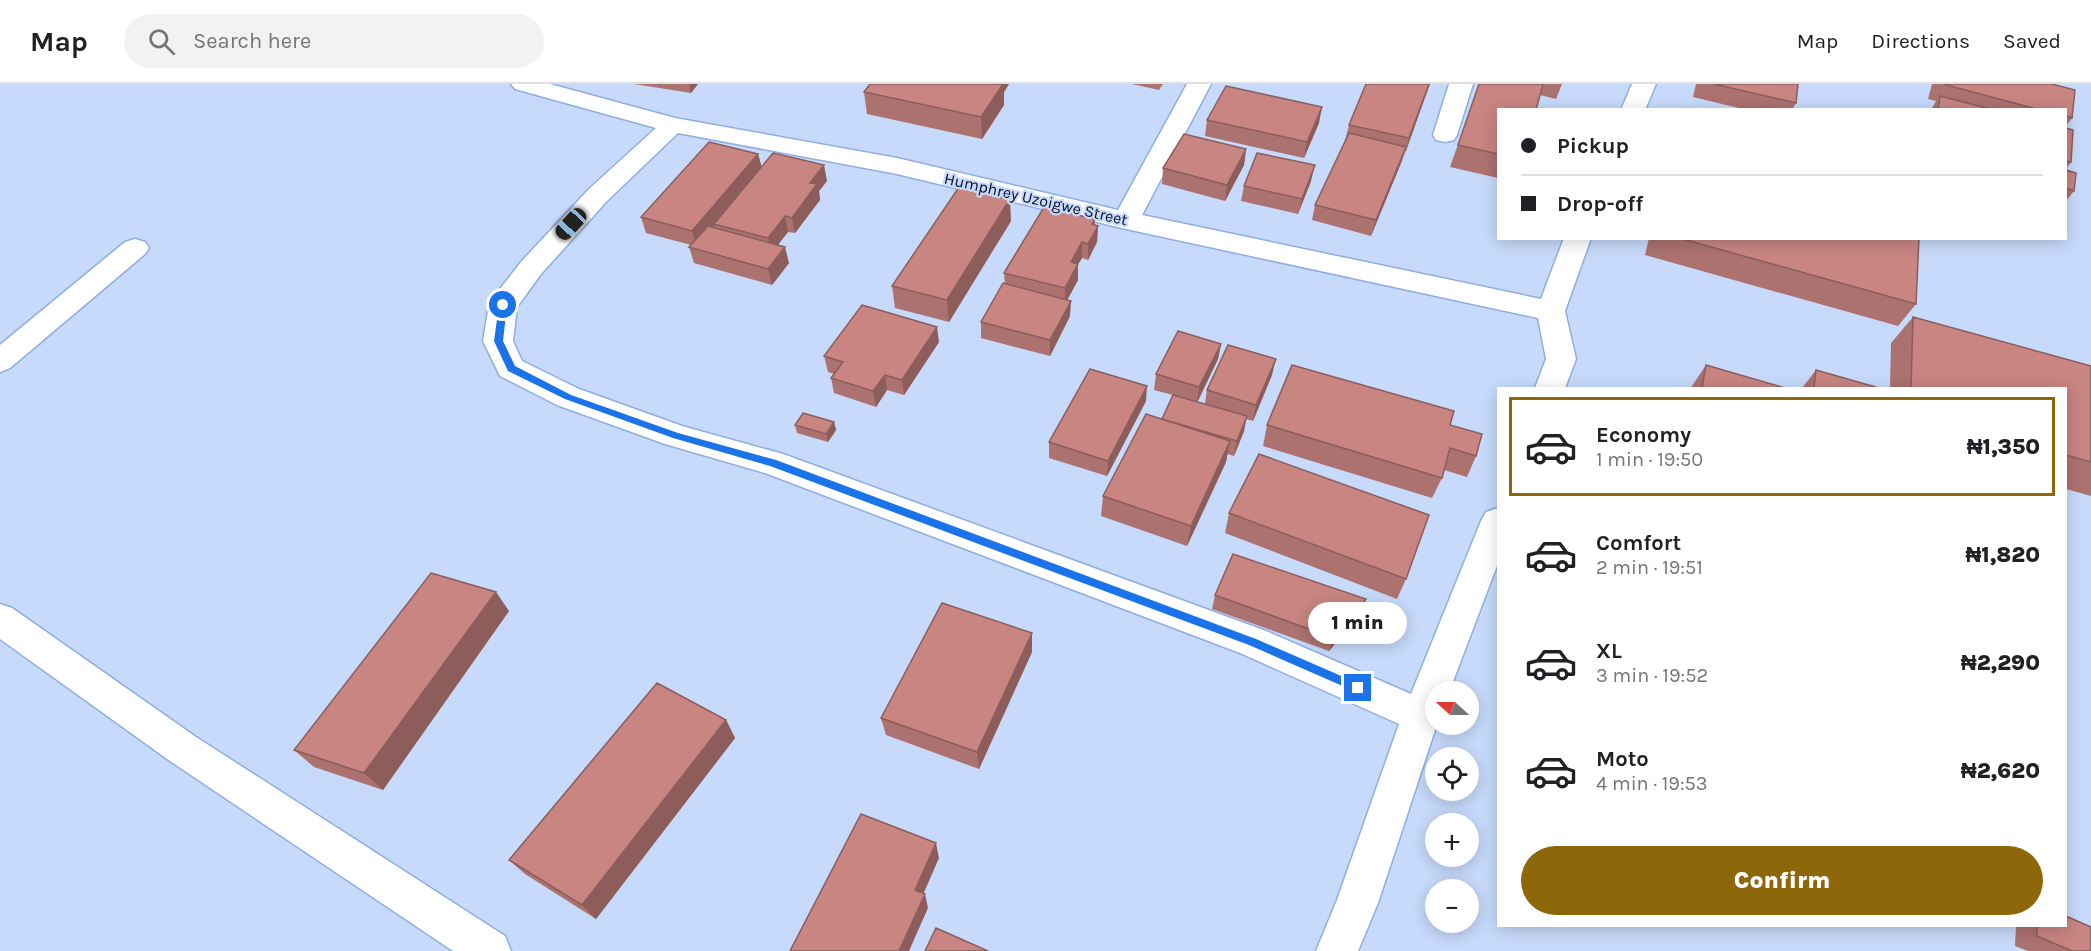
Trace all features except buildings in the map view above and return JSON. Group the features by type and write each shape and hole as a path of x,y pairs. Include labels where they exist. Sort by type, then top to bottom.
{"street":[{"path":"1126,220 1198,84"},
{"path":"1445,135 1461,84"},
{"path":"1634,108 1644,84"},
{"name":"Humphrey Uzoigwe Street","path":"540,86 673,125 897,166 1126,220 1551,311"},
{"path":"673,125 598,195 531,268 503,305 498,341 511,368 568,397 676,436 772,463 1253,642 1421,716"},
{"path":"1550,387 1561,359 1551,311 1577,240"},
{"path":"0,362 135,248"},
{"path":"1337,951 1357,903 1421,716 1497,524"},
{"path":"0,619 183,749 490,951"}],"route":[{"path":"503,305 498,341 511,368 568,397 676,436 772,463 1253,642 1358,688"}]}
